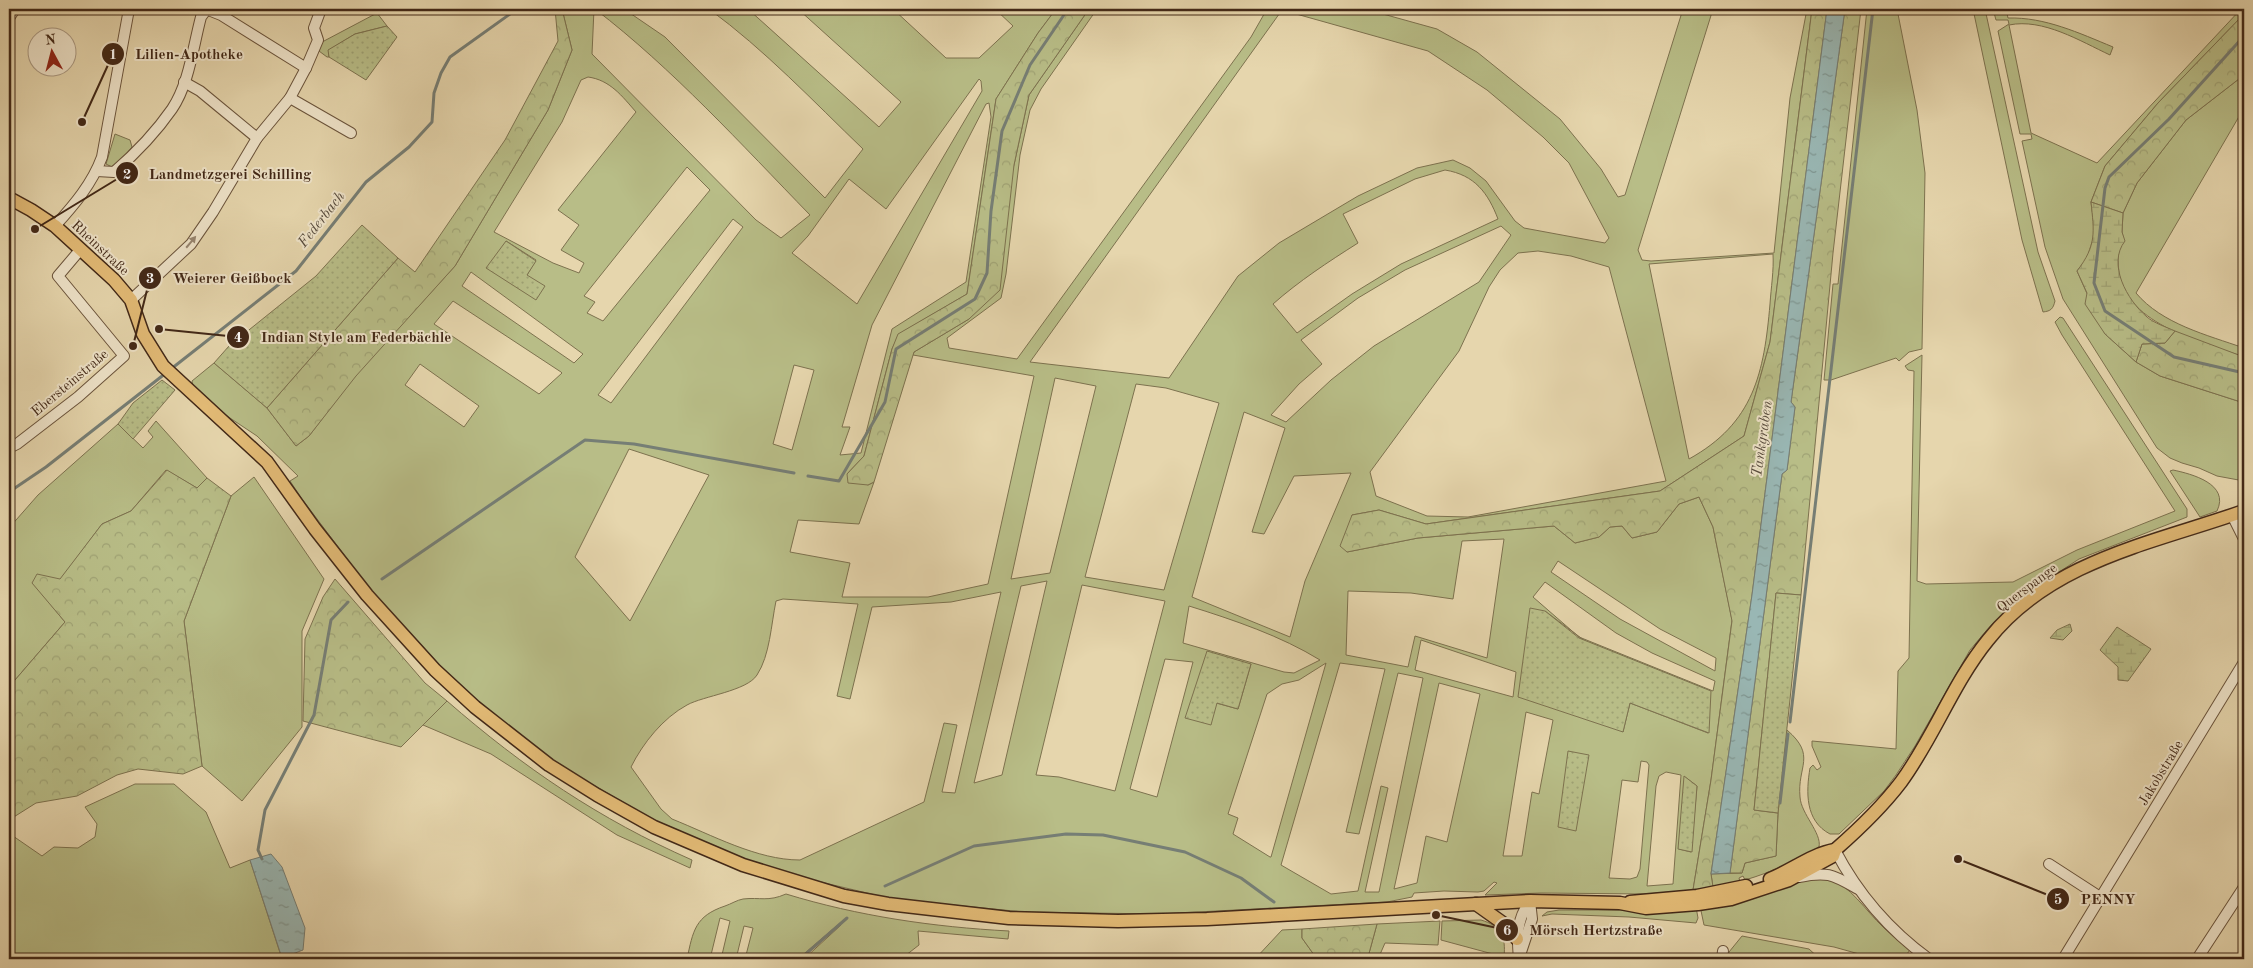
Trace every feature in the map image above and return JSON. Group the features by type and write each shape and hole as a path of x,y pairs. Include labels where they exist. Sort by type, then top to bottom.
{"main road":[{"name":"Rheinstraße","path":"9,198 55,226 114,280 130,300 150,347 167,370 267,462 315,529 367,595 423,658 475,707 542,760 597,795 654,827 743,865 844,896 880,903 1009,918 1118,921 1207,919 1530,901 1620,903"},
{"name":"Querspange","path":"1620,903 1646,908 1731,899 1791,879 1833,856 1835,850 1868,820 1901,781 1967,668 1989,638 2034,598 2061,578 2119,551 2238,513"},
{"path":"1620,903 1644,899 1696,896 1738,888 1786,872 1821,852 1835,850"},
{"path":"1476,904 1507,926 1517,938"}],"street":[{"path":"55,226 81,196 97,171 102,157 129,9"},
{"path":"97,171 114,172 134,153 172,108 184,82 201,17 207,9 221,15 306,68"},
{"path":"130,300 191,244 213,212 257,138 290,98 318,40 314,28 321,9"},
{"path":"184,82 200,91 257,138"},
{"path":"290,98 351,133"},
{"name":"Ebersteinstraße","path":"9,448 17,444 78,397 124,356 58,276 80,250"},
{"path":"2238,513 2244,539"},
{"name":"Jakobstraße","path":"2063,959 2244,662"},
{"path":"1835,850 1860,889 1888,926 1929,959"},
{"path":"2049,864 2100,898"},
{"path":"1791,879 1819,873 1833,876 1860,889"},
{"path":"2197,959 2244,887"},
{"path":"1519,959 1517,938 1519,918 1530,901"},
{"path":"1519,959 1532,919 1530,901"}],"green space":[{"path":"555,9 562,9 572,50 548,110 455,266 356,376 309,436 296,446 267,408 398,258 415,272 505,140 558,41"},
{"path":"562,9 594,9 592,54 756,220 781,238 810,215 679,82 624,32 595,9 624,9 665,37 825,198 863,149 750,41 709,9 748,9 879,127 901,102 798,9 893,9 946,58 979,58 1013,26 995,9 1056,9 1038,33 996,99 967,294 899,334 892,349 864,456 847,474 868,485 874,482 859,524 798,520 790,552 850,563 842,597 928,597 988,584 1034,376 913,355 914,352 969,319 1014,165 1029,95 1089,9 1097,9 1041,89 1030,110 1020,155 1006,274 1001,298 947,338 949,348 1017,359 1251,37 1267,9 1365,9 1437,29 1477,52 1560,119 1601,169 1618,197 1625,195 1683,9 1713,9 1638,250 1642,260 1651,261 1774,253 1790,98 1807,9 1812,9 1770,342 1744,436 1660,491 1426,524 1379,510 1352,515 1347,552 1418,538 1554,526 1575,543 1599,537 1610,527 1622,526 1632,538 1657,532 1679,504 1699,497 1713,527 1732,620 1711,780 1693,890 1646,894 1541,893 1485,895 1497,883 1494,882 1484,891 1414,893 1412,897 1387,902 1159,914 1024,912 892,899 779,872 723,852 661,824 548,759 458,685 369,588 290,481 298,476 257,436 227,416 193,386 192,381 214,363 267,408 296,446 309,436 355,376 455,266 548,110 572,50","holes":["1282,10 1428,51 1487,90 1543,137 1569,163 1609,238 1605,243 1524,228 1515,221 1486,181 1470,168 1453,160 1417,168 1358,196 1279,243 1238,276 1169,378 1030,362","588,77 603,81 609,85 636,112 558,210 579,225 561,250 584,263 579,273 553,263 494,232 562,122 581,80","979,79 981,81 982,91 857,304 792,253 808,236 849,179 886,209","989,103 991,117 966,282 892,329 861,453 840,455 850,427 842,427 872,325 986,104","687,167 710,190 603,321 587,313 595,302 584,296","1445,170 1465,176 1479,187 1490,201 1498,219 1401,264 1352,294 1297,333 1273,304 1358,243 1343,214 1415,179","733,219 743,227 611,403 598,395","1501,226 1511,235 1479,282 1374,346 1331,380 1286,422 1271,415 1299,384 1322,364 1301,340 1358,298 1405,270","506,241 536,260 527,275","1538,251 1571,256 1609,267 1666,481 1468,517 1427,516 1376,496 1370,472 1459,351 1489,287 1500,270 1518,253","1773,254 1773,273 1767,329 1759,374 1752,394 1742,412 1711,445 1689,459 1649,264","471,272 583,354 574,363 462,286","453,301 561,372 562,373 539,394 434,324","420,364 479,406 464,427 405,385","794,365 814,370 792,450 773,444","1055,378 1096,386 1050,573 1011,579","1136,384 1166,388 1219,403 1164,590 1085,577","1244,412 1285,428 1252,532 1264,534 1294,476 1351,473 1305,581 1290,637 1192,597","629,449 709,475 630,621 575,557","1504,539 1487,658 1415,636 1408,667 1346,655 1348,591 1411,593 1453,599 1462,541","1558,561 1660,629 1716,658 1715,671 1620,619 1551,572","1047,581 1002,775 974,783 1021,586","1545,582 1616,633 1652,653 1715,681 1713,691 1581,638 1708,733 1630,703 1623,732 1545,611 1574,633 1533,597","1082,585 1165,601 1115,791 1059,777 1036,775","1001,592 955,793 942,792 957,725 944,723 924,802 800,860 767,856 735,846 672,819 661,809 631,767 654,732 678,710 694,702 724,693 752,681 765,658 776,601 783,599 858,604 837,696 850,699 872,607 951,602","1189,606 1273,636 1320,660 1294,673 1284,672 1183,643","1421,640 1516,672 1513,697 1415,670","1165,659 1193,662 1157,797 1130,789","1326,663 1271,857 1233,834 1238,818 1228,814 1267,694 1282,684 1299,680","1340,663 1385,669 1346,832 1359,834 1398,673 1423,678 1379,892 1365,892 1388,788 1381,786 1358,891 1331,894 1281,865","1251,664 1238,709 1216,703","1439,683 1480,694 1447,842 1426,836 1417,883 1394,889","1526,712 1553,720 1539,794 1532,792 1522,856 1503,856","1641,761 1647,762 1649,765 1640,869 1637,877 1630,879 1609,878 1622,780 1638,782","1666,772 1681,775 1673,884 1647,886 1656,786 1659,776","1685,777 1697,786 1691,852 1679,849"]},
{"path":"1056,9 1089,9 1029,95 1014,165 1000,290 969,319 914,352 874,482 868,485 848,483 847,474 864,456 892,349 898,334 967,294 996,99 1038,33"},
{"path":"1812,9 1827,9 1752,595 1711,874 1713,887 1693,890 1711,780 1732,621 1713,527 1699,497 1679,504 1657,532 1632,538 1622,526 1610,527 1599,537 1575,543 1554,526 1418,538 1347,552 1340,546 1352,515 1379,510 1426,524 1660,491 1744,436 1770,342"},
{"path":"1845,9 1861,9 1833,253 1801,595 1776,593 1754,810 1778,813 1776,856 1745,863 1742,873 1730,873 1782,474 1787,470 1795,407 1791,402"},
{"path":"1867,9 1897,9 1917,110 1925,173 1922,349 1909,352 1899,361 1896,358 1831,380 1824,380 1833,284 1838,284"},
{"path":"1973,9 1985,9 2038,252 2055,301 2051,309 2046,312 2043,312 2022,240"},
{"path":"1993,9 2006,9 2008,18 2022,18 2049,23 2075,31 2113,47 2110,55 2061,32 2048,28 2022,24 2009,25 2031,133 2097,163 2241,9 2244,9 2244,14 2158,103 2105,166 2091,202 2095,233 2087,258 2077,271 2105,334 2136,362 2160,376 2244,403 2244,481 2217,476 2182,463 2170,458 2157,448 2063,299 2045,247 2022,141 2032,139 2031,134 2020,134 1998,31 2009,24 2008,20 1996,20"},
{"path":"377,13 387,26 355,34 329,50 329,57 319,51 320,44 324,41"},
{"path":"2244,14 2244,75 2186,120 2137,183 2123,213 2091,202 2105,166 2158,103"},
{"path":"387,26 397,37 366,80 329,57 328,50 355,34"},
{"path":"2244,75 2244,108 2136,293 2147,304 2172,321 2244,348 2244,357 2189,338 2151,318 2136,306 2125,291 2119,273 2118,260 2124,241 2122,232 2123,213 2137,183 2186,120"},
{"path":"115,134 130,140 132,147 114,168 106,164"},
{"path":"2091,202 2123,213 2122,232 2125,241 2120,250 2118,260 2122,281 2133,301 2147,317 2175,331 2165,343 2142,344 2136,362 2105,334 2085,304 2087,293 2077,271 2088,253 2093,238"},
{"path":"362,225 398,258 267,408 214,363 229,346 316,276"},
{"path":"506,241 536,261 527,275 545,286 536,300 486,268"},
{"path":"2060,317 2063,318 2187,509 2187,517 2079,559 2027,593 1991,625 1970,650 1915,746 1884,791 1839,834 1830,834 1816,822 1809,805 1810,768 1813,765 1817,770 1821,767 1812,746 1812,741 1896,749 1898,671 1909,658 1914,371 1908,370 1905,366 1922,355 1917,581 1926,584 2013,582 2077,550 2175,511 2062,335 2055,322"},
{"path":"2175,331 2244,357 2244,403 2160,376 2136,362 2142,344 2165,343"},
{"path":"162,380 175,390 133,439 118,424 133,403"},
{"path":"156,421 207,478 197,488 166,470 131,511 102,524 60,580 33,583 65,622 9,687 9,528 38,495 118,424 143,448 153,437 148,431"},
{"path":"167,470 197,488 207,478 231,496 184,621 202,766 183,774 138,769 117,775 77,796 36,803 9,820 9,687 65,622 32,583 37,574 60,579 102,524 131,511"},
{"path":"2170,471 2190,474 2214,487 2220,502 2217,511 2200,517"},
{"path":"254,477 324,579 302,631 302,727 242,801 202,766 184,621 231,496"},
{"path":"335,579 425,683 447,701 401,747 303,721 305,639 323,597"},
{"path":"1776,593 1801,595 1778,813 1754,810"},
{"path":"1530,608 1545,611 1579,638 1711,691 1709,733 1630,703 1623,732 1518,697"},
{"path":"2070,624 2072,631 2063,640 2050,638 2057,630"},
{"path":"2117,627 2151,649 2128,681 2118,680 2118,667 2100,650"},
{"path":"1207,651 1251,664 1238,709 1217,703 1211,725 1185,718"},
{"path":"447,701 505,748 564,790 625,827 692,860 690,868 617,835 491,754 423,725"},
{"path":"1787,730 1796,739 1804,754 1800,797 1804,810 1817,836 1819,847 1765,873 1745,880 1743,876 1739,878 1740,882 1713,887 1711,874 1742,873 1745,863 1776,856 1778,813"},
{"path":"1568,751 1589,755 1576,831 1558,827"},
{"path":"1684,776 1697,786 1692,852 1678,849"},
{"path":"135,784 174,784 206,812 230,868 250,860 282,959 9,959 9,840 13,836 42,856 54,847 78,848 95,837 97,824 85,807"},
{"path":"1827,877 1851,892 1886,930 1910,950 1903,959 1877,959 1834,947 1704,925 1700,906 1811,879"},
{"path":"786,894 841,909 896,919 952,927 1009,931 1008,939 918,931 919,945 901,959 804,959 841,925 840,923 798,959 745,959 753,928 744,926 736,959 721,959 730,921 720,918 710,959 687,959 691,940 697,926 707,915 741,900 769,899"},
{"path":"1696,907 1698,918 1696,923 1629,917 1552,914 1542,916 1547,912 1559,910 1651,910"},
{"path":"1481,920 1493,925 1501,933 1504,943 1504,957 1441,940 1442,921"},
{"path":"1440,921 1438,945 1385,943 1378,959 1368,957 1377,924"},
{"path":"1377,924 1368,957 1378,959 1317,959 1302,938 1302,929"},
{"path":"1302,929 1302,938 1317,959 1255,959 1282,930"},
{"path":"1742,936 1809,949 1820,959 1728,959 1729,952"}],"water":[{"path":"1827,9 1845,9 1791,402 1795,407 1787,470 1782,474 1730,873 1711,874 1752,595"},
{"path":"271,854 282,867 305,928 303,950 282,958 250,860"}],"waterway":[{"name":"Federbach","path":"171,369 296,271 366,182 409,147 432,122 434,93 441,73 450,57 517,9"},
{"path":"808,476 839,481 885,402 896,349 975,299 987,273 991,211 1002,131 1030,65 1068,9"},
{"path":"1790,722 1873,9"},
{"path":"2244,36 2169,119 2109,177 2105,188 2094,283 2105,311 2174,357 2244,373"},
{"name":"Federbach","path":"9,492 46,467 166,373"},
{"path":"382,579 585,440 634,444 794,473"},
{"path":"262,859 258,850 265,810 314,715 331,620 348,602"},
{"path":"1780,803 1788,734"},
{"path":"885,886 974,846 1066,834 1103,835 1185,852 1241,878 1274,902"},
{"path":"800,959 847,918"}],"place":[{"name":"Lilien-Apotheke","path":"82,122"},
{"name":"Landmetzgerei Schilling","path":"35,229"},
{"name":"Indian Style am Federbächle","path":"159,329"},
{"name":"Weierer Geißbock","path":"133,346"},
{"name":"PENNY","path":"1958,859"},
{"name":"Mörsch Hertzstraße","path":"1436,915"}],"water label":[{"name":"Tankgraben","path":"1763,439"}]}
